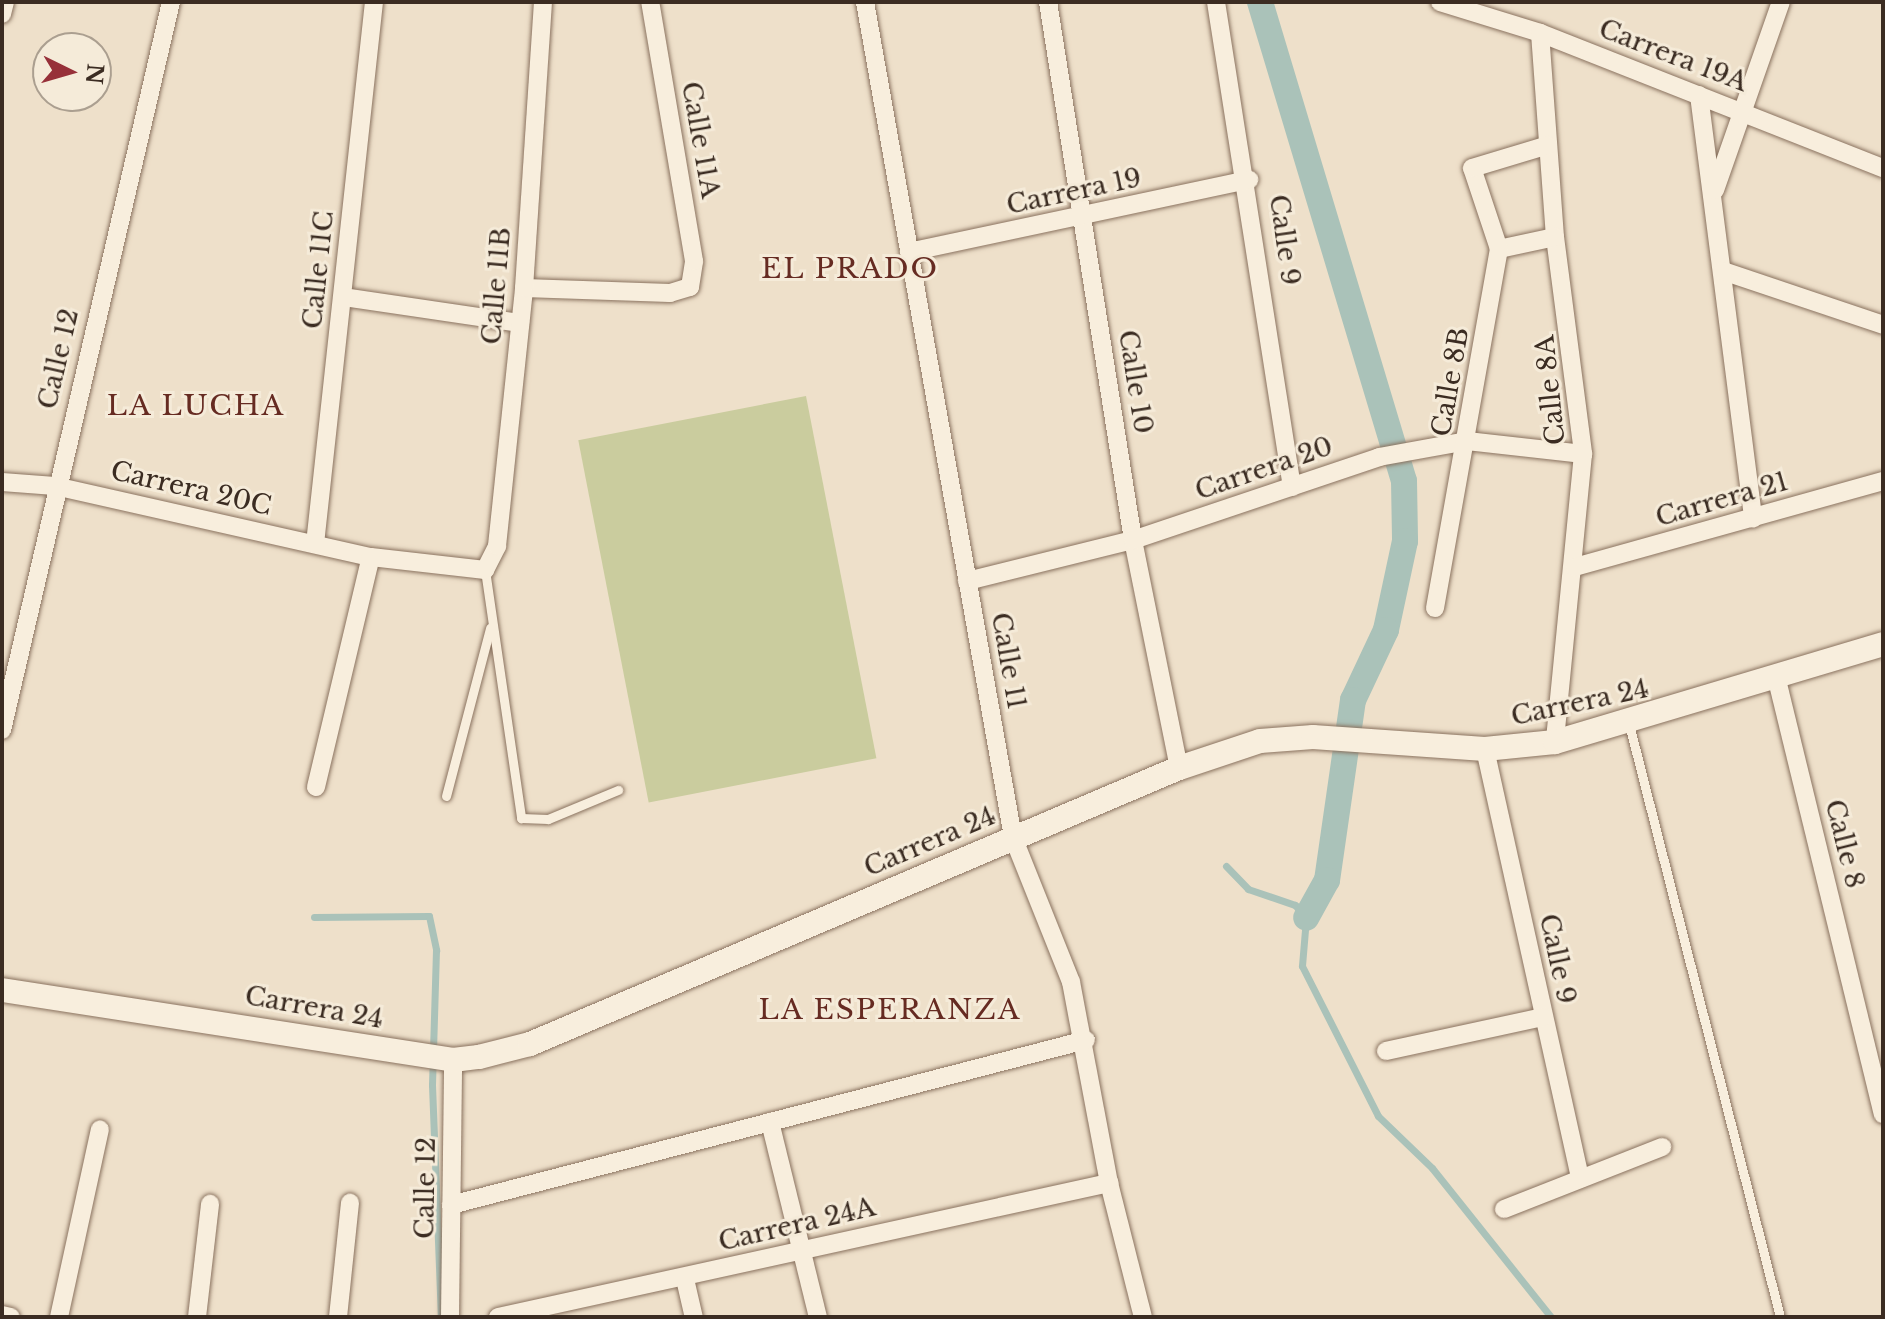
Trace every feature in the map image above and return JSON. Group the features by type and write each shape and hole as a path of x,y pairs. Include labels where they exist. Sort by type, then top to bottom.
{"street":[{"path":"2,14 5,2"},
{"name":"Calle 12","path":"2,730 55,486 171,2"},
{"name":"Calle 11C","path":"315,544 374,2"},
{"name":"Calle 11B","path":"485,570 497,546 524,288 543,2"},
{"name":"Calle 11A","path":"524,288 670,293 690,287 694,261 650,2"},
{"name":"Calle 11","path":"865,2 1013,837 1086,1040 1109,1183 1141,1316"},
{"name":"Calle 10","path":"1048,2 1133,540 1179,768"},
{"name":"Calle 9","path":"1216,2 1249,180 1292,487"},
{"name":"Carrera 19A","path":"1440,2 1540,33 1743,110 1883,168"},
{"path":"1714,193 1781,2"},
{"name":"Calle 8A","path":"1540,33 1555,237 1583,454 1575,567 1555,742"},
{"path":"1699,95 1714,193 1753,519"},
{"name":"Calle 8B","path":"1435,608 1499,249 1472,168 1548,145"},
{"name":"Carrera 19","path":"909,252 1249,180"},
{"path":"1499,249 1555,237"},
{"path":"1723,271 1883,325"},
{"path":"343,297 520,323"},
{"name":"Carrera 20","path":"967,581 1133,540 1379,457 1467,441 1583,454"},
{"name":"Carrera 21","path":"1575,567 1883,481"},
{"path":"2,482 55,486"},
{"name":"Carrera 20C","path":"55,486 371,557 485,570"},
{"path":"316,787 371,557"},
{"name":"Carrera 24","path":"2,990 447,1059 530,1044 1179,768 1260,741 1313,737 1485,749 1555,742 1629,724 1777,680 1883,644"},
{"name":"Calle 8","path":"1777,680 1883,1114"},
{"name":"Calle 9","path":"1485,749 1580,1179"},
{"path":"1386,1051 1543,1017"},
{"path":"451,1205 1086,1040"},
{"name":"Calle 12","path":"447,1059 450,1317"},
{"path":"770,1122 818,1317"},
{"path":"59,1317 100,1129"},
{"path":"1504,1209 1662,1147"},
{"name":"Carrera 24A","path":"498,1317 685,1279 802,1250 1109,1183"},
{"path":"338,1317 350,1203"},
{"path":"197,1317 210,1204"},
{"path":"685,1279 694,1317"},
{"path":"2,1315 11,1317"}],"lane":[{"path":"485,570 521,818 548,819 618,790"},
{"path":"446,796 492,621"},
{"path":"1629,724 1780,1317"}],"green space":[{"path":"806,396 876,758 649,802 578,440"}],"waterway":[{"path":"1260,2 1404,481 1405,541 1386,630 1353,700 1327,880 1306,918"},
{"path":"1226,866 1248,889 1295,905 1306,918 1302,966 1378,1116 1432,1168 1551,1317"},
{"path":"314,917 429,916 436,950 432,1085 441,1317"}],"district":[{"name":"EL PRADO","path":"850,269"},
{"name":"LA LUCHA","path":"196,406"},
{"name":"LA ESPERANZA","path":"890,1010"}]}
